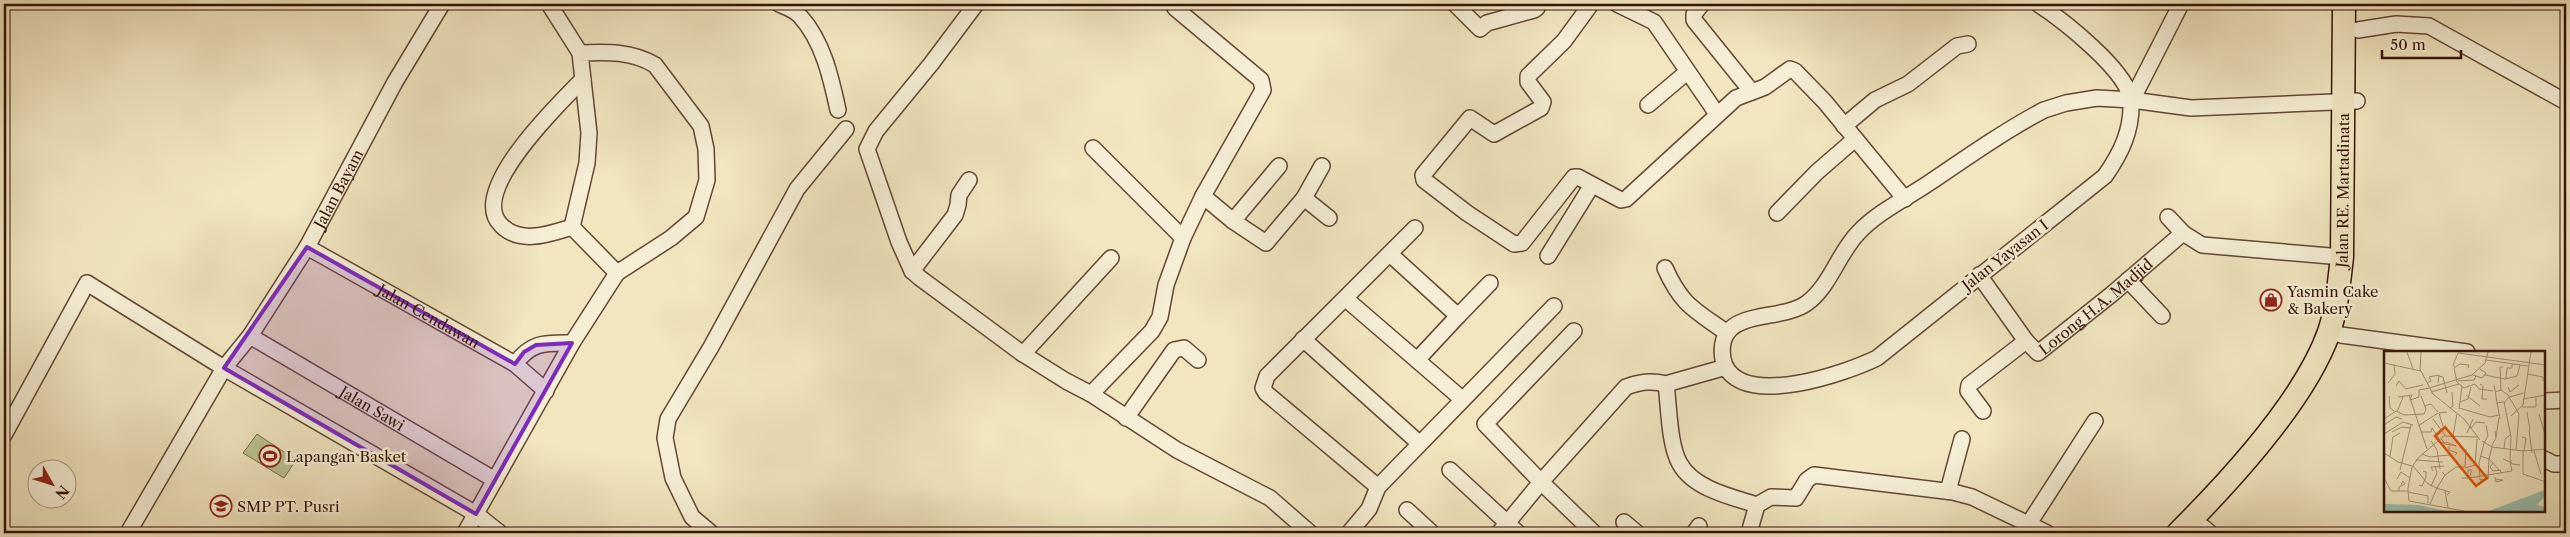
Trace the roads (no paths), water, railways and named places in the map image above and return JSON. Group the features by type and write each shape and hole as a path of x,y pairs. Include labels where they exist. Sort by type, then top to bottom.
{"highway":[{"name":"Jalan RE. Martadinata","path":"2335,333 2342,257 2351,102 2344,4"},
{"path":"2178,533 2222,495 2312,390 2336,349 2335,333 2349,310 2356,256 2351,102 2358,30 2358,4"},
{"path":"2204,531 2222,495"}],"street":[{"name":"Jalan Bayam","path":"128,533 224,368 250,336 307,247 395,82 442,4"},
{"path":"549,4 580,53 589,133 587,163 572,227"},
{"path":"779,4 799,14 817,40 831,78 838,110"},
{"path":"976,4 916,84 876,131 867,149 899,242 912,271 1023,354 1091,394 1177,450 1270,498 1310,533"},
{"path":"1091,394 1157,323 1173,260 1203,196 1237,132 1261,95 1264,85 1261,80 1175,8 1173,4"},
{"path":"1454,4 1477,28 1488,23 1536,10 1538,4"},
{"path":"1591,4 1564,41 1528,76 1528,82 1543,102 1541,108 1494,134 1470,118 1423,177 1467,213 1518,245 1576,176 1621,200 1626,199 1740,95 1768,85 1787,69 1792,69 1826,102 1855,140 1905,199"},
{"path":"1702,4 1694,14 1694,20 1752,92"},
{"path":"2038,4 2058,9 2115,72 2132,100"},
{"name":"Jalan Yayasan I","path":"1726,367 1740,380 1766,385 1805,382 1835,375 1861,366 1884,353 2105,176 2122,152 2126,142 2132,100 2181,4"},
{"path":"1621,5 1654,22 1717,114"},
{"path":"2358,30 2402,24 2429,26 2566,102"},
{"path":"1844,126 1875,100 1908,84 1957,46 1968,44"},
{"path":"464,533 572,343 617,273 671,238 696,217 707,180 706,149 701,126 655,66 645,59 624,53 580,53"},
{"path":"1648,105 1688,72"},
{"path":"572,227 546,235 529,237 508,233 496,220 494,196 510,162 534,131 583,79"},
{"path":"1450,470 1508,530 1541,482 1626,387 1652,381 1672,382 1726,367 1722,348 1727,333 1743,322 1787,313 1807,303 1821,289 1844,248 1875,218 2044,110 2083,99 2132,100 2191,108 2351,102"},
{"path":"711,533 692,516 673,478 665,438 668,418 688,382 711,347 797,189 821,157 846,129"},
{"path":"1778,213 1817,172 1855,140"},
{"path":"1093,148 1183,238"},
{"path":"1233,221 1279,166"},
{"path":"1203,196 1233,221 1266,243 1304,198 1322,166"},
{"path":"912,271 955,215 959,194 969,180"},
{"path":"1548,256 1592,185"},
{"path":"1304,198 1329,218"},
{"path":"2168,217 2183,233 2202,246 2342,257"},
{"path":"572,227 617,273"},
{"path":"1378,487 1266,393 1263,388 1267,376 1416,228"},
{"name":"Lorong H.A. Madjid","path":"1979,275 2026,341 2035,351 2040,352 2183,233"},
{"name":"Jalan Cendawan","path":"307,247 515,364 546,391"},
{"path":"1390,254 1458,316"},
{"path":"1023,354 1111,258"},
{"path":"1665,268 1675,290 1684,301 1727,333"},
{"path":"2128,280 2162,316"},
{"path":"4,435 87,283 224,368 476,514 500,533"},
{"path":"1417,360 1490,283"},
{"path":"1346,299 1462,399"},
{"path":"1349,533 1369,509 1378,487 1554,306"},
{"path":"1574,332 1484,424 1594,533"},
{"path":"2335,333 2460,351"},
{"name":"Jalan Sawi","path":"250,336 495,480"},
{"path":"1303,339 1420,443"},
{"path":"1983,411 1968,391 1969,385 2026,341"},
{"path":"515,364 524,352 536,345 572,343"},
{"path":"1126,418 1174,350 1184,348 1198,360"},
{"path":"1672,382 1676,456 1682,468 1693,478 1719,493 1757,505"},
{"path":"2545,401 2566,400"},
{"path":"2028,524 2094,421"},
{"path":"1948,491 1962,439"},
{"path":"2545,460 2554,464 2566,464"},
{"path":"1749,533 1757,505 1771,497 1796,498 1807,480 1814,475 1948,491 1972,497 2047,533"},
{"path":"1407,510 1432,533"},
{"path":"1624,522 1637,533"}],"place":[{"name":"Yasmin Cake & Bakery","path":"2271,300"},
{"name":"Lapangan Basket","path":"270,456"},
{"name":"SMP PT. Pusri","path":"221,506"}]}
